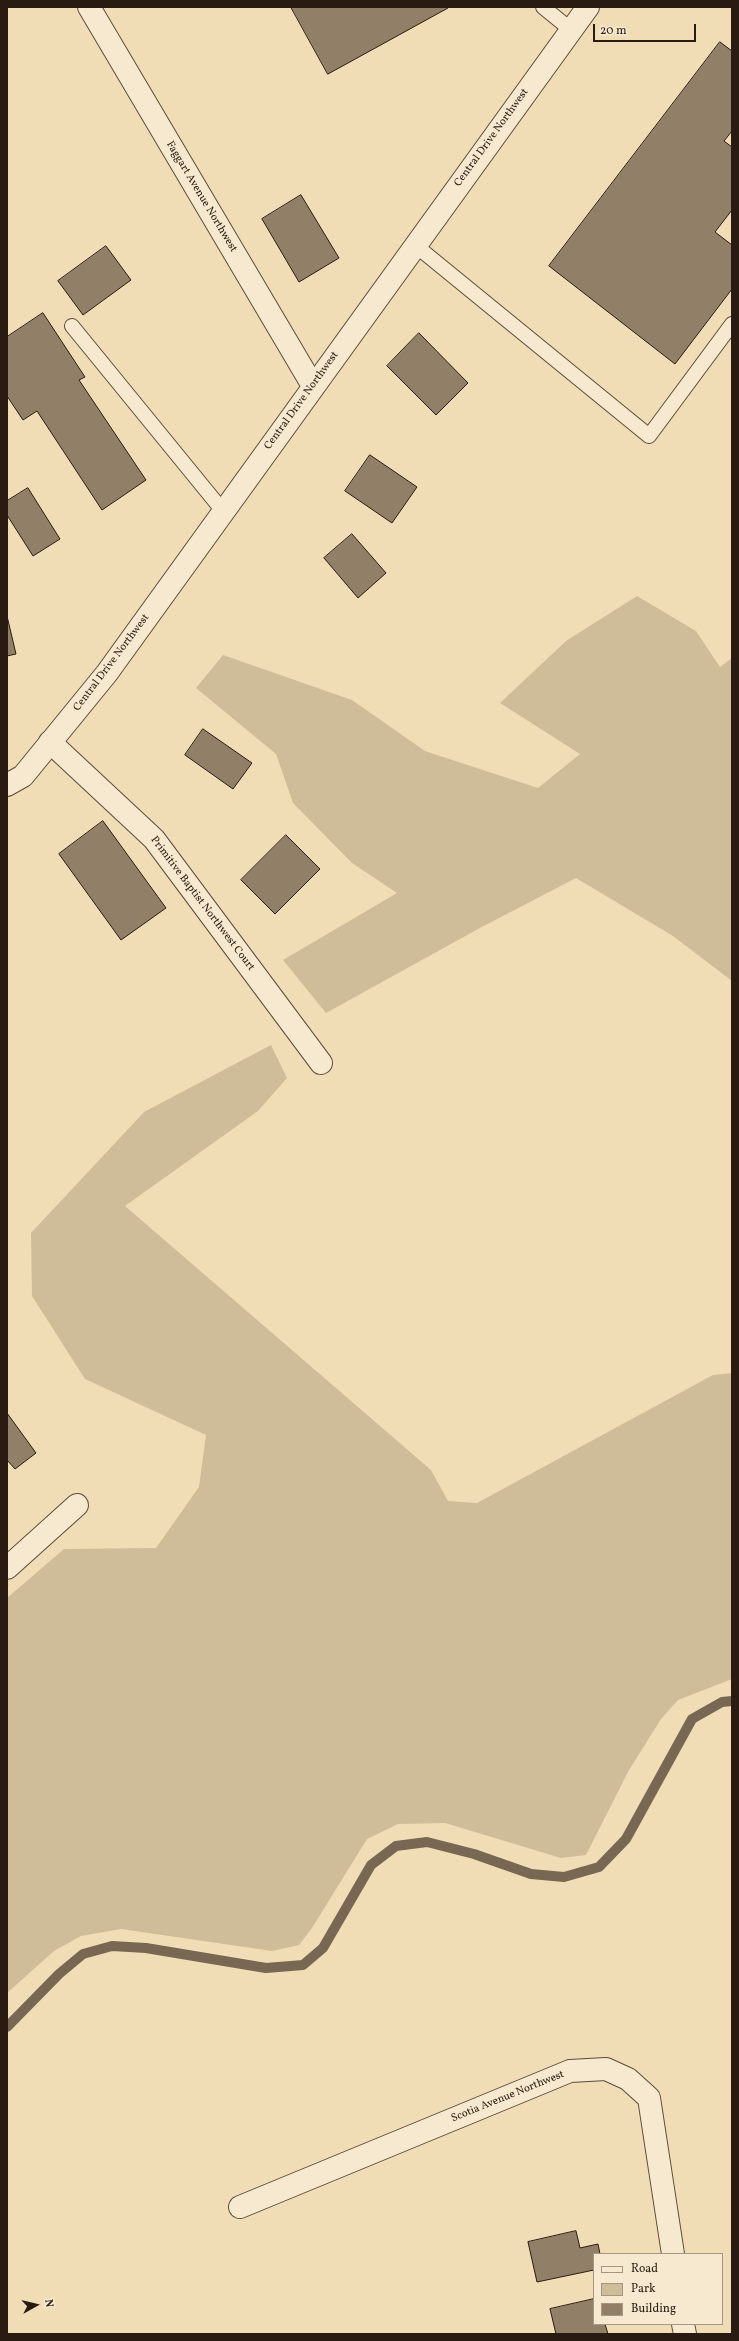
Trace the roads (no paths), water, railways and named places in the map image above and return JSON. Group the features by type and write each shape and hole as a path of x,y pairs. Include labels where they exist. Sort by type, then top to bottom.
{"street":[{"name":"Faggart Avenue Northwest","path":"89,7 313,386"},
{"name":"Central Drive Northwest","path":"7,785 23,776 107,673 570,29 588,7"},
{"name":"Primitive Baptist Northwest Court","path":"50,742 154,839 321,1063"},
{"path":"7,1568 77,1505"},
{"name":"Scotia Avenue Northwest","path":"240,2207 570,2071 606,2069 628,2079 649,2098 673,2253"}],"lane":[{"path":"543,7 570,29"},
{"path":"415,245 649,436 732,324"},
{"path":"72,326 223,511"}],"waterway":[{"path":"7,2027 59,1974 83,1954 112,1946 146,1948 266,1968 303,1965 323,1948 371,1865 396,1846 427,1842 474,1854 531,1874 564,1877 599,1867 626,1839 692,1719 722,1702 732,1701"}]}
